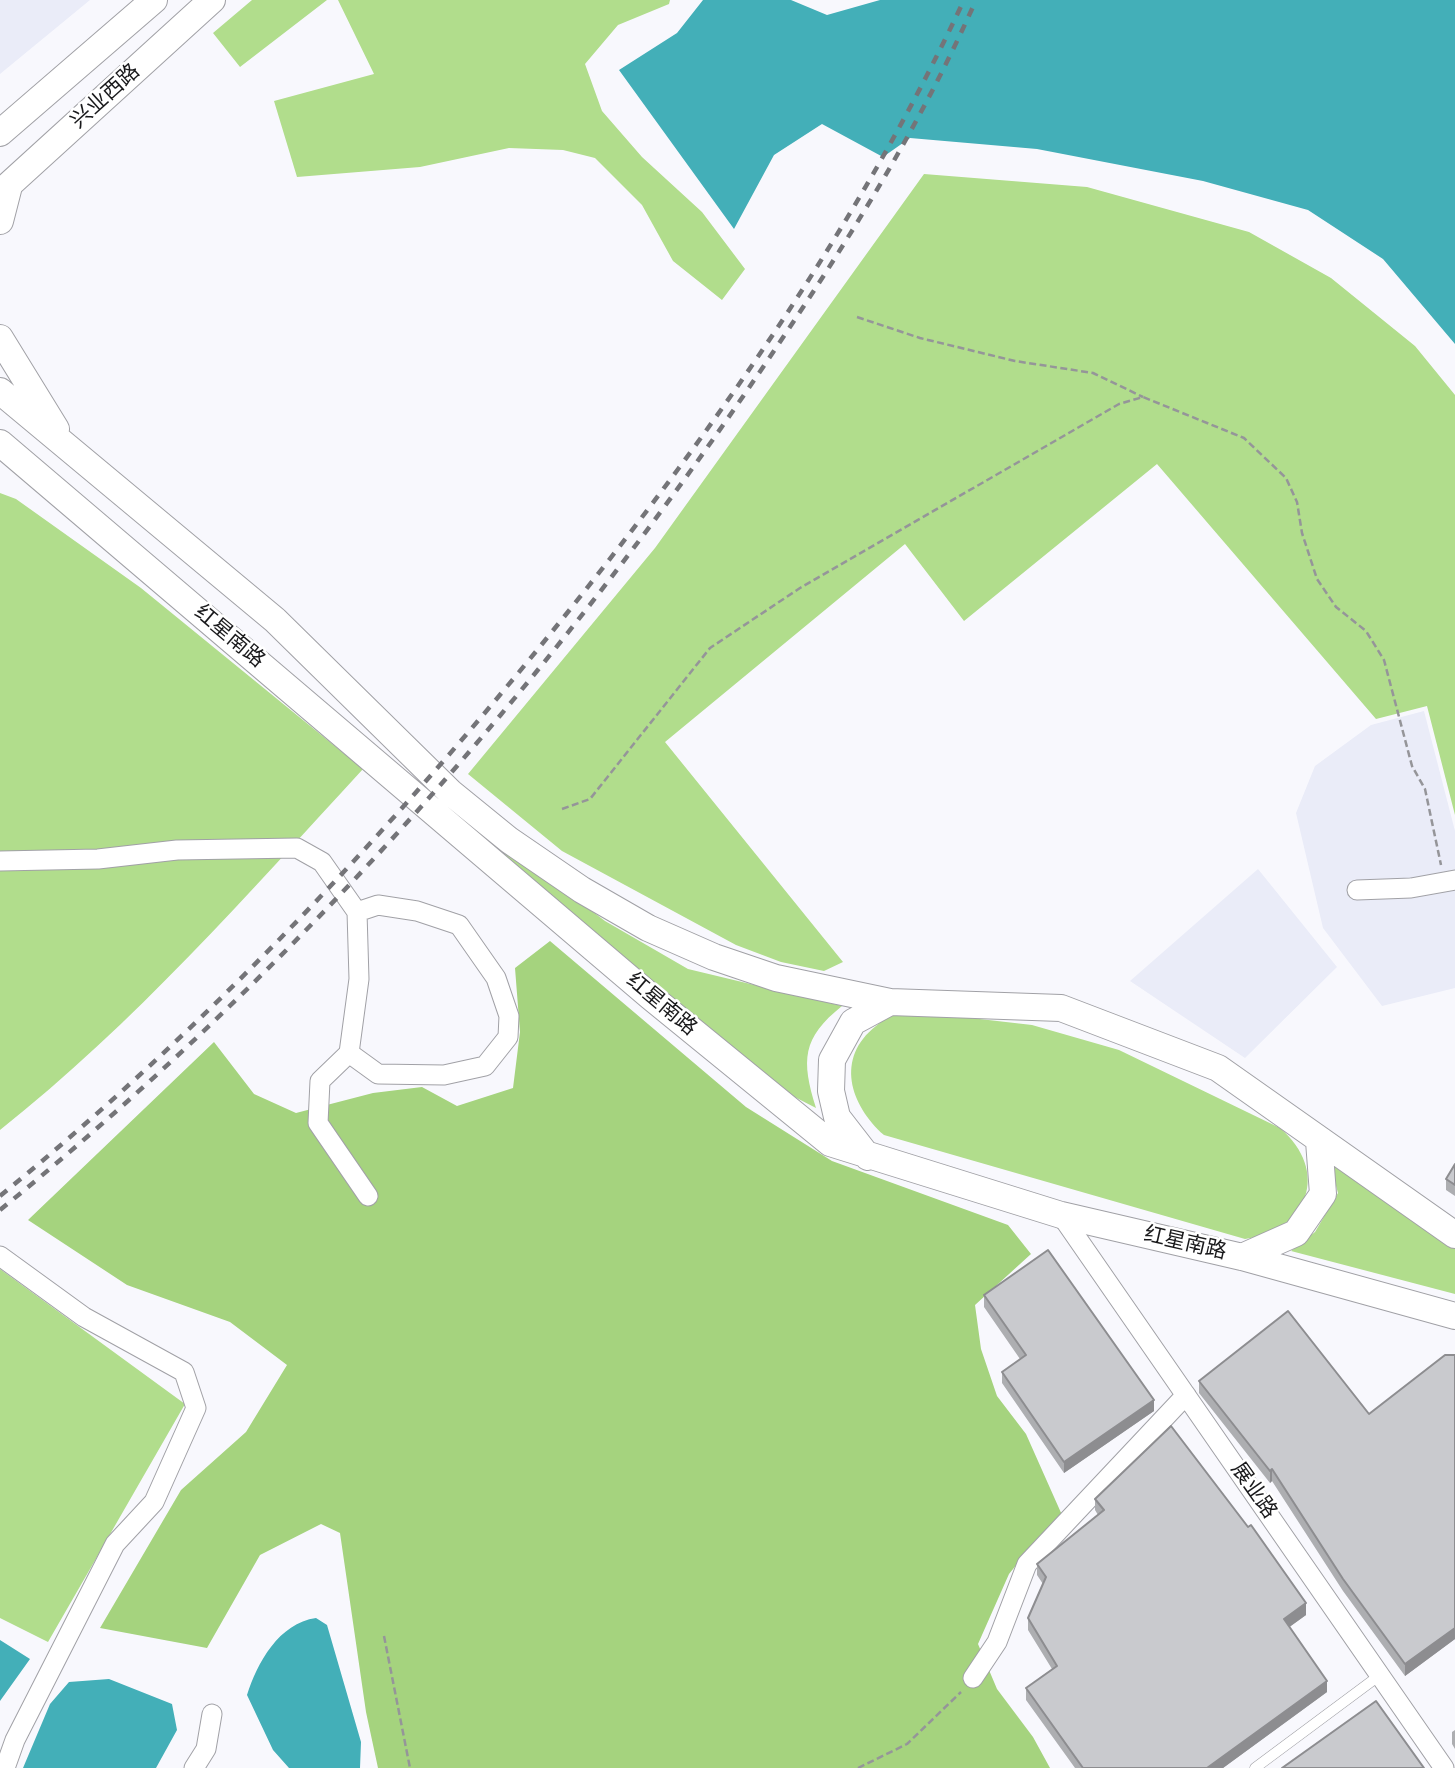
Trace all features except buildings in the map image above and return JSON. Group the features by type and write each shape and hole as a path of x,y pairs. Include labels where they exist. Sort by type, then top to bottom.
{"main road":[{"name":"兴业西路","path":"0,133 154,0"},
{"name":"兴业西路","path":"5,190 212,0"},
{"path":"0,221 5,190"},
{"path":"0,338 69,452"},
{"name":"红星南路","path":"0,391 69,452 275,620 450,792 509,840 582,890 648,928 713,957 776,978 890,1002 1061,1008 1218,1068 1455,1235"},
{"name":"红星南路","path":"0,443 682,1023 830,1143 1061,1215 1242,1257 1455,1316"},
{"path":"0,463 78,509"},
{"path":"868,1157 837,1118 831,1091 832,1060 853,1022 890,1002"},
{"path":"1242,1257 1296,1234 1323,1195 1319,1141"}],"street":[{"path":"0,862 99,859 177,849 297,848 322,862 357,912 359,979 349,1053 320,1081 318,1123 368,1196"},
{"path":"1357,890 1411,888 1450,881"},
{"path":"349,1053 378,1074 444,1075 485,1066 508,1037 509,1016 496,978 460,925 417,911 378,905 357,912"},
{"name":"展业路","path":"1061,1215 1444,1768"},
{"path":"0,1255 84,1317 184,1372 196,1408 154,1502 115,1544 15,1740 5,1768"},
{"path":"973,1678 997,1642 1027,1564 1186,1395"},
{"path":"194,1768 206,1749 212,1714"}],"lane":[{"path":"1255,1768 1380,1675"}],"path":[{"path":"857,317 893,331 1002,358 1093,373 1143,397 1244,438 1286,478 1297,502 1302,533 1317,579 1336,607 1366,631 1384,660 1412,766 1425,789 1450,881"},
{"path":"562,810 590,799 710,649 830,569 1119,404 1143,397"},
{"path":"384,1636 410,1768"},
{"path":"858,1768 907,1744 936,1718 973,1678"}],"shaded area":[{"path":"0,0 90,0 0,74"},
{"path":"1424,711 1455,831 1455,988 1382,1006 1323,928 1296,813 1315,766 1371,725"},
{"path":"1258,869 1337,967 1245,1058 1130,981"}],"green space":[{"path":"252,0 327,0 240,67 213,33"},
{"path":"338,0 670,0 669,4 618,25 585,64 602,111 642,157 702,212 745,269 722,300 673,261 642,205 595,158 563,150 509,148 420,167 297,177 274,101 374,74"},
{"path":"924,174 1087,187 1249,232 1331,278 1415,346 1455,395 1455,815 1427,706 1376,719 1157,464 964,621 905,544 665,742 843,962 824,971 781,962 736,945 562,851 468,774 655,548"},
{"path":"0,493 16,499 141,588 363,769 232,911 143,1002 97,1047 0,1130"},
{"path":"437,799 521,857 605,921 688,969 842,1006 819,1029 808,1051 808,1076 816,1108 783,1091 672,1006"},
{"path":"550,941 746,1107 832,1161 1008,1225 1031,1254 975,1305 981,1349 997,1396 1026,1434 1062,1515 1038,1538 1009,1574 978,1644 997,1689 1033,1737 1050,1768 378,1768 366,1712 340,1533 321,1524 260,1555 207,1648 100,1628 181,1490 246,1432 287,1365 230,1322 127,1285 28,1220 214,1042 254,1094 296,1113 373,1093 422,1087 457,1106 513,1088 520,1032 515,968"},
{"path":"900,1012 1032,1025 1119,1050 1280,1128 1305,1162 1308,1180 1305,1196 1297,1211 1284,1224 1267,1233 1245,1239 884,1135 872,1123 856,1096 852,1081 855,1052 863,1039 884,1020"},
{"path":"1328,1157 1455,1247 1455,1294 1291,1251 1315,1232 1338,1193"},
{"path":"0,1269 185,1404 48,1642 0,1618"}],"water":[{"path":"703,0 791,0 827,15 880,0 1455,0 1455,344 1383,259 1308,210 1203,181 1037,149 910,138 883,157 822,124 774,155 734,229 619,70 677,33"},
{"path":"316,1618 327,1625 361,1742 360,1768 289,1768 273,1750 247,1695 271,1646 291,1628"},
{"path":"0,1640 30,1659 0,1701"},
{"path":"109,1679 172,1704 177,1730 156,1768 23,1768 50,1704 69,1682"}],"railway":[{"path":"0,1196 143,1072 278,941 406,804 529,660 652,504 767,343 872,175 920,89 964,0"},
{"path":"0,1210 108,1119 212,1023 313,923 410,820 503,712 592,602 677,489 819,283 903,145 976,0"}]}
